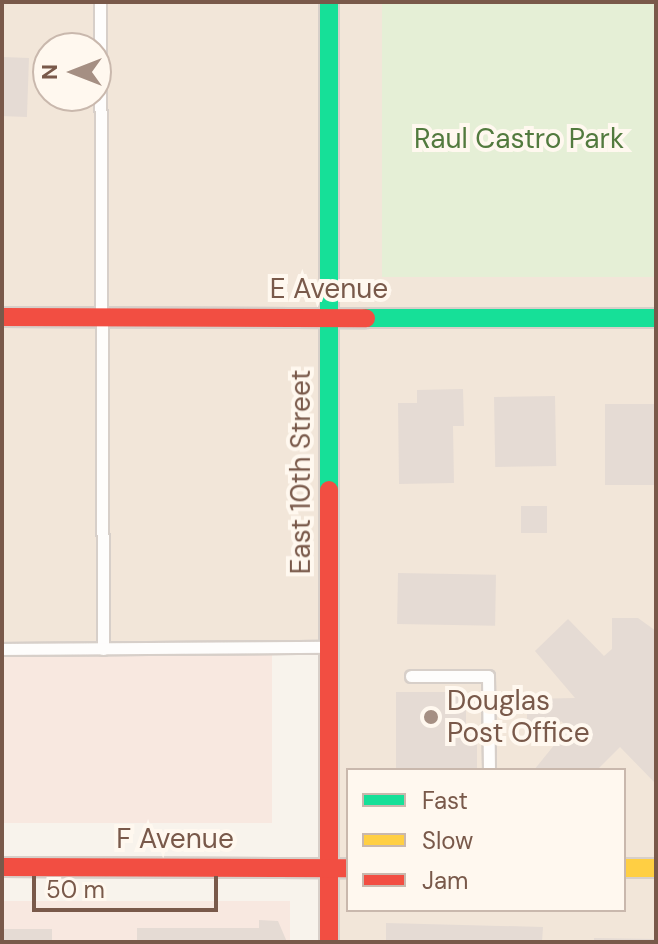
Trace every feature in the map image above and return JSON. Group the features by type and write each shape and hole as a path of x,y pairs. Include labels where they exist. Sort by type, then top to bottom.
{"street":[{"name":"East 10th Street","path":"329,2 329,647 338,868 329,942"},
{"name":"E Avenue","path":"2,317 656,318"},
{"name":"F Avenue","path":"2,867 338,868"},
{"path":"626,868 656,868"}],"lane":[{"path":"100,2 99,317 103,649"},
{"path":"2,649 329,647"},
{"path":"411,676 488,676 489,768"}],"shaded area":[{"path":"2,2 656,2 656,942 329,942 328,648 2,649"},
{"path":"2,654 272,654 272,823 2,823"},
{"path":"2,901 290,901 290,942 2,942"}],"green space":[{"name":"Raul Castro Park","path":"382,2 656,2 656,277 382,277"}],"building":[{"path":"2,57 29,58 27,117 2,116"},
{"path":"463,389 464,426 453,426 454,483 399,484 398,403 417,403 417,390"},
{"path":"555,396 556,466 495,467 494,397"},
{"path":"605,404 656,404 656,485 605,485"},
{"path":"521,506 547,506 547,533 521,533"},
{"path":"398,573 496,575 495,626 397,624"},
{"path":"612,618 638,618 656,631 656,784 620,747 599,768 536,768 568,728 561,721 546,741 527,741 527,699 575,698 535,651 568,619 604,656 612,649"},
{"name":"Douglas Post Office","path":"396,692 466,692 466,743 477,743 477,768 396,768"},
{"path":"259,920 278,921 287,942 137,942 137,928 259,928"},
{"path":"386,923 543,927 542,942 386,942"},
{"path":"2,929 52,929 52,942 2,942"},
{"path":"594,938 656,939 656,942 594,942"}],"traffic: fast":[{"path":"329,2 329,490"},
{"path":"366,318 656,318"}],"traffic: slow":[{"path":"626,868 656,868"}],"traffic: jam":[{"path":"2,317 366,318"},
{"path":"329,490 329,942"},
{"path":"2,867 346,868"}],"place":[{"name":"Douglas Post Office","path":"431,717"}]}
